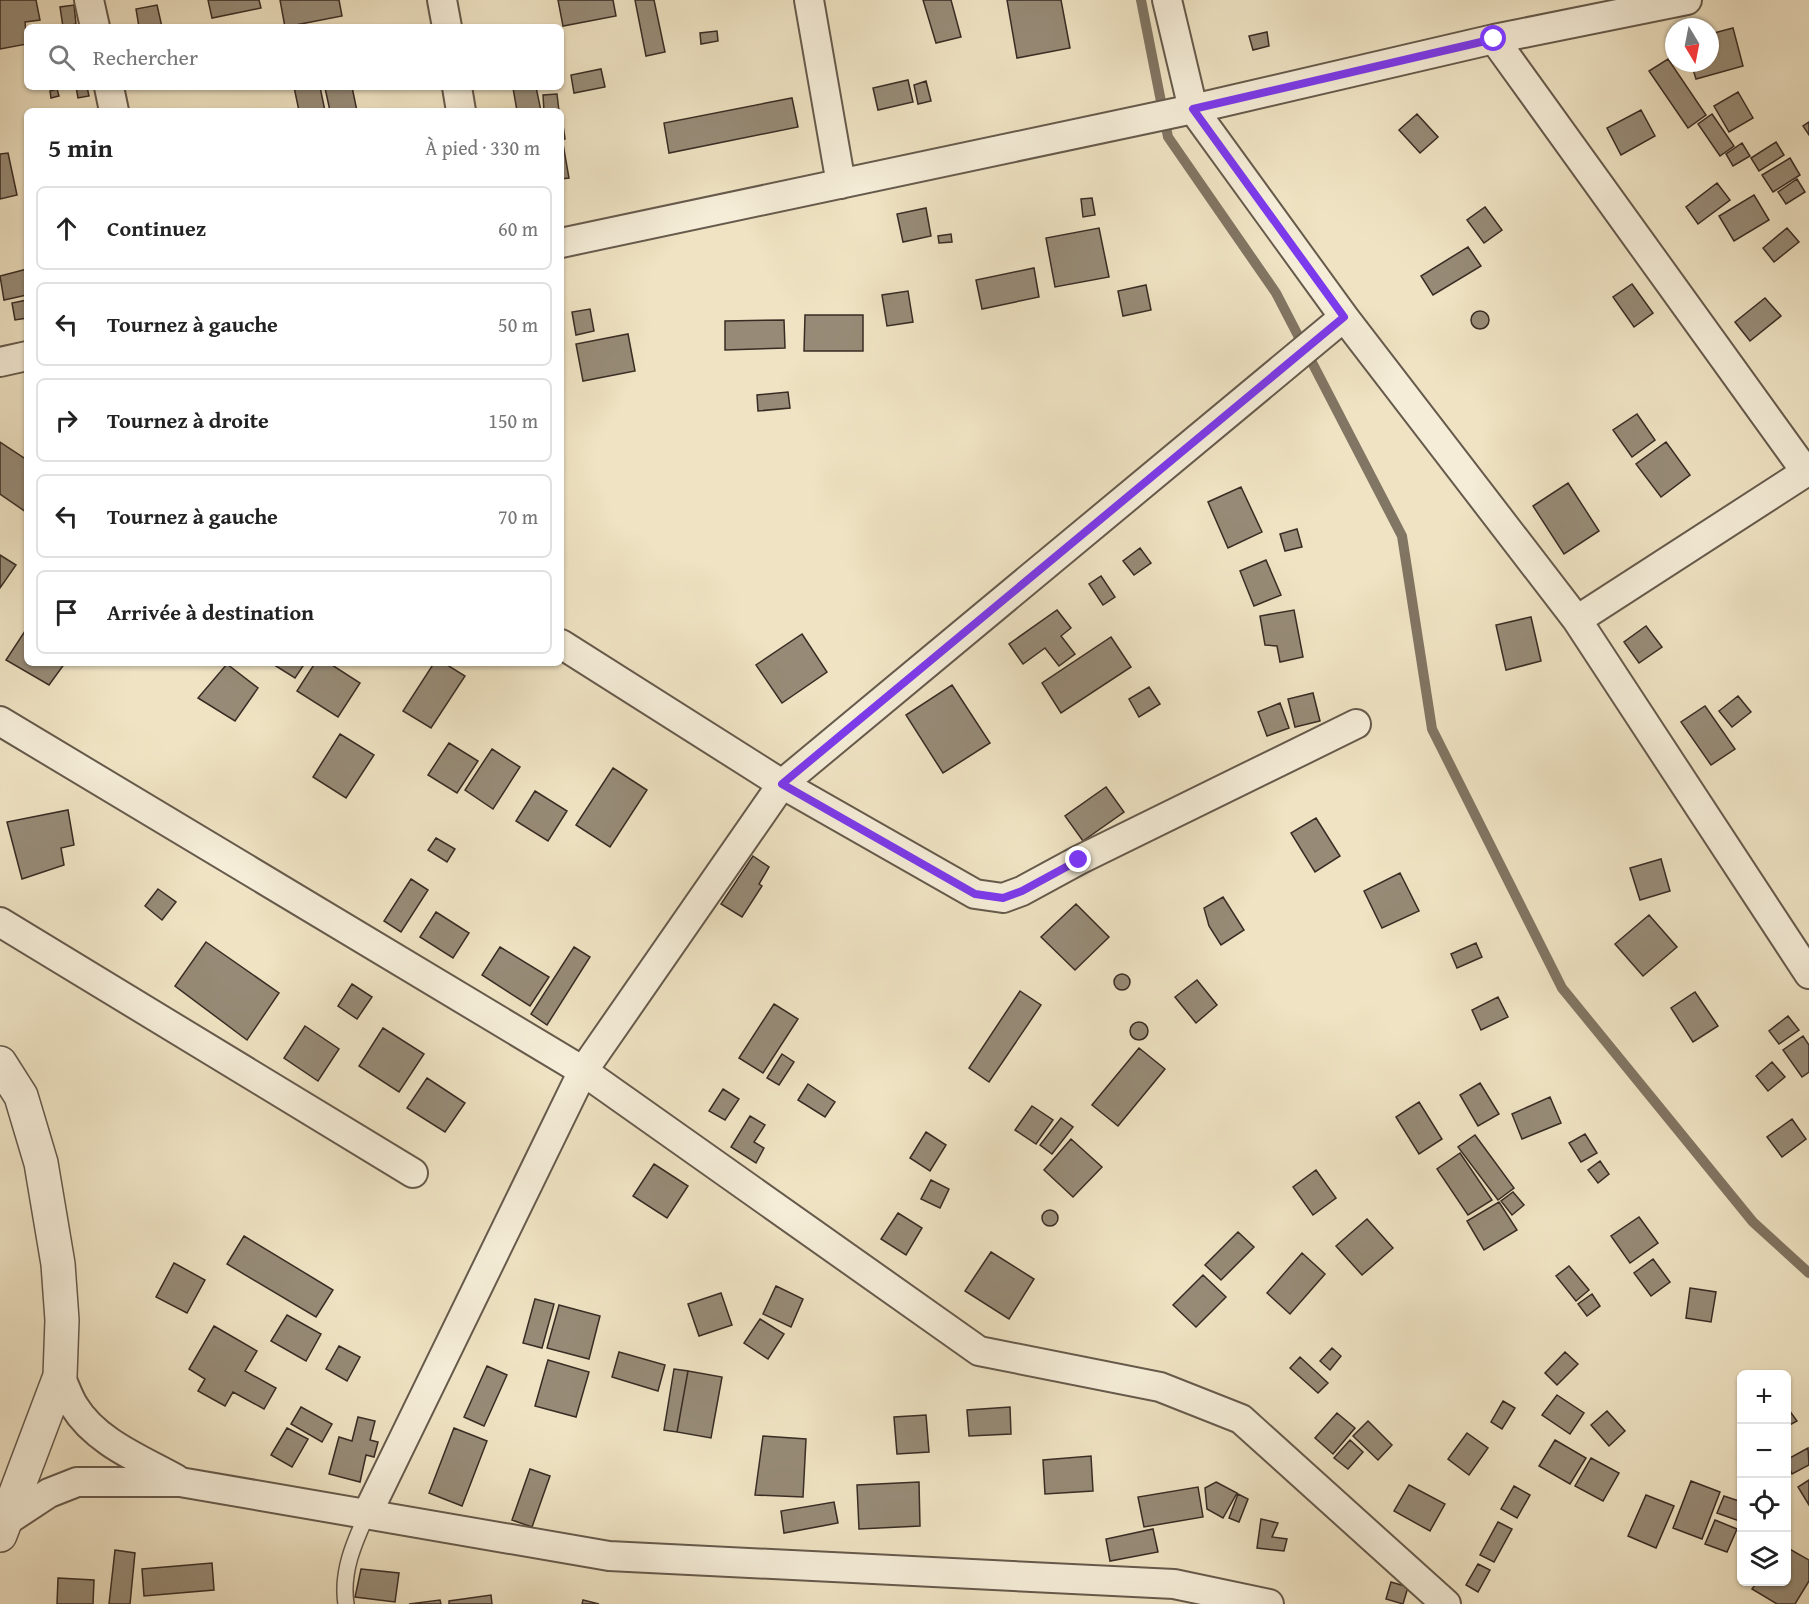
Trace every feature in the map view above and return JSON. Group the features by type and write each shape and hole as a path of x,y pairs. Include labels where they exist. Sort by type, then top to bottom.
{"street":[{"path":"89,0 94,24"},
{"path":"442,0 446,24"},
{"path":"809,0 841,184"},
{"path":"1167,0 1193,109 1344,317 1577,620 1808,969"},
{"path":"564,242 1193,109 1494,39 1687,0"},
{"path":"1494,39 1807,471 1577,620"},
{"path":"110,90 113,108"},
{"path":"458,90 460,108"},
{"path":"367,1514 583,1071 782,784 1344,317"},
{"path":"0,362 24,357"},
{"path":"564,646 782,784 975,894 1003,898 1022,891 1079,860 1356,724"},
{"path":"0,721 583,1071 979,1351 1160,1387 1241,1419 1446,1604"},
{"path":"0,922 414,1173"},
{"path":"0,1063 21,1096 41,1163 51,1208 62,1320 60,1376 3,1529"},
{"path":"60,1376 74,1406 93,1430 120,1449 180,1482"},
{"path":"3,1529 49,1492 77,1482 180,1482 609,1556 1174,1584 1269,1604"}],"lane":[{"path":"346,1604 343,1586 353,1545 367,1514"}],"building":[{"path":"0,0 36,0 40,20 25,22 24,45 0,49"},
{"path":"208,0 259,0 261,8 212,18"},
{"path":"280,0 339,0 342,16 301,24 284,24"},
{"path":"558,0 613,0 616,16 564,26"},
{"path":"635,0 654,0 665,52 646,56"},
{"path":"923,0 951,0 961,37 936,43"},
{"path":"1007,0 1061,0 1070,48 1017,58"},
{"path":"74,5 76,24 63,24 60,7"},
{"path":"157,5 161,24 138,24 136,9"},
{"path":"1733,28 1743,66 1696,79 1694,72 1719,72 1719,32"},
{"path":"717,31 718,41 701,44 700,33"},
{"path":"1267,32 1269,46 1253,50 1249,36"},
{"path":"1665,61 1665,72 1677,72 1706,115 1688,128 1649,71"},
{"path":"601,69 605,87 574,93 571,75"},
{"path":"908,80 913,102 878,110 873,88"},
{"path":"926,81 931,101 918,104 914,85"},
{"path":"57,90 59,96 51,98 50,91"},
{"path":"77,90 88,90 89,96 78,98"},
{"path":"295,90 321,90 324,108 298,108"},
{"path":"325,90 353,90 356,108 329,108"},
{"path":"513,90 537,90 540,108 516,108"},
{"path":"1738,92 1753,118 1729,132 1714,106"},
{"path":"557,94 559,108 544,108 543,95"},
{"path":"792,98 798,127 669,153 664,123"},
{"path":"1641,110 1655,136 1621,155 1607,128"},
{"path":"1417,114 1438,137 1420,153 1399,130"},
{"path":"1712,114 1734,146 1720,156 1698,124"},
{"path":"1809,122 1809,135 1803,126"},
{"path":"1776,142 1784,155 1759,171 1751,158"},
{"path":"1742,143 1750,156 1733,166 1726,154"},
{"path":"564,150 569,178 564,179"},
{"path":"8,153 17,195 0,199 0,154"},
{"path":"1790,158 1800,175 1773,192 1762,175"},
{"path":"1797,179 1805,192 1786,204 1778,192"},
{"path":"1717,183 1730,200 1698,224 1686,207"},
{"path":"1754,195 1769,220 1734,241 1719,216"},
{"path":"1092,198 1095,215 1083,217 1081,199"},
{"path":"1485,207 1502,230 1484,243 1467,220"},
{"path":"926,208 931,236 903,242 897,214"},
{"path":"1099,228 1109,277 1055,287 1046,238"},
{"path":"1787,228 1799,242 1774,262 1763,248"},
{"path":"951,234 952,242 939,243 938,236"},
{"path":"1468,247 1481,266 1433,295 1421,276"},
{"path":"1034,268 1039,297 982,309 976,280"},
{"path":"24,270 24,296 4,300 0,276"},
{"path":"1632,284 1653,313 1634,327 1613,297"},
{"path":"1146,285 1151,310 1123,316 1118,291"},
{"path":"908,291 913,322 887,326 882,295"},
{"path":"1765,298 1781,316 1750,341 1735,322"},
{"path":"24,301 24,318 15,320 12,303"},
{"path":"590,309 594,331 576,335 572,312"},
{"path":"1480,311 1486,314 1489,320 1486,326 1480,329 1474,326 1471,320 1474,314"},
{"path":"805,315 863,315 863,351 804,351"},
{"path":"784,320 785,348 725,350 725,321"},
{"path":"628,334 635,371 583,381 576,344"},
{"path":"788,392 790,408 758,411 757,395"},
{"path":"1637,414 1655,440 1632,457 1613,430"},
{"path":"0,442 24,458 24,511 0,494"},
{"path":"1666,442 1690,475 1661,497 1636,464"},
{"path":"1568,483 1599,531 1564,554 1533,506"},
{"path":"1241,487 1262,532 1228,548 1208,502"},
{"path":"1297,529 1302,547 1285,551 1280,534"},
{"path":"1140,548 1151,563 1134,575 1123,561"},
{"path":"0,555 16,565 0,588"},
{"path":"1266,560 1281,595 1254,606 1240,571"},
{"path":"1101,576 1115,597 1103,605 1089,584"},
{"path":"1057,610 1071,628 1061,636 1075,654 1059,666 1045,648 1023,664 1009,644"},
{"path":"1294,610 1303,657 1280,662 1277,646 1265,645 1260,616"},
{"path":"1531,617 1541,661 1506,670 1496,625"},
{"path":"1646,626 1662,647 1639,663 1624,642"},
{"path":"24,633 24,666 63,666 49,685 6,660"},
{"path":"802,634 827,672 782,703 756,665"},
{"path":"1111,637 1131,667 1061,713 1042,683"},
{"path":"225,666 230,666 258,688 235,721 198,698"},
{"path":"276,666 303,666 295,678"},
{"path":"313,666 334,666 360,683 338,717 297,691"},
{"path":"432,666 449,666 465,676 431,728 403,711"},
{"path":"952,685 990,743 943,773 906,715"},
{"path":"1149,687 1160,704 1139,717 1129,699"},
{"path":"1313,693 1320,721 1295,727 1288,699"},
{"path":"1738,696 1751,712 1732,727 1719,711"},
{"path":"1280,703 1289,728 1267,736 1258,712"},
{"path":"1705,706 1735,749 1711,765 1681,722"},
{"path":"340,734 374,755 346,798 313,777"},
{"path":"449,743 478,761 457,793 428,775"},
{"path":"492,749 520,767 493,809 465,790"},
{"path":"613,768 647,790 610,847 576,825"},
{"path":"1106,787 1124,812 1083,841 1065,816"},
{"path":"535,791 567,811 548,841 516,821"},
{"path":"68,810 74,845 61,848 64,865 22,879 7,822"},
{"path":"1316,818 1340,856 1315,872 1291,833"},
{"path":"436,838 455,849 447,862 428,850"},
{"path":"753,856 769,867 759,884 762,886 742,917 721,904"},
{"path":"1661,859 1670,891 1640,900 1630,868"},
{"path":"1400,873 1419,911 1382,928 1364,891"},
{"path":"411,879 428,890 401,932 384,921"},
{"path":"158,889 176,902 162,920 145,906"},
{"path":"1223,897 1244,930 1221,945 1209,926 1204,908"},
{"path":"1076,904 1109,937 1075,970 1041,937"},
{"path":"436,912 469,933 453,958 420,937"},
{"path":"1649,915 1677,947 1643,976 1615,944"},
{"path":"206,942 279,993 247,1040 175,986"},
{"path":"1476,943 1482,957 1457,968 1451,954"},
{"path":"500,947 549,977 530,1006 482,975"},
{"path":"574,947 590,957 547,1025 531,1014"},
{"path":"1119,974 1125,974 1130,982 1128,988 1119,990 1114,985 1114,979"},
{"path":"1197,980 1217,1005 1196,1023 1175,997"},
{"path":"352,984 372,997 357,1019 338,1006"},
{"path":"1020,991 1041,1005 989,1082 969,1068"},
{"path":"1695,992 1718,1026 1693,1042 1671,1008"},
{"path":"1498,997 1508,1017 1481,1030 1472,1010"},
{"path":"774,1004 798,1019 763,1073 739,1058"},
{"path":"1788,1016 1799,1030 1779,1044 1769,1031"},
{"path":"1135,1022 1143,1022 1148,1027 1146,1038 1135,1040 1130,1035 1130,1027"},
{"path":"305,1026 339,1049 318,1081 284,1058"},
{"path":"383,1028 424,1054 399,1092 359,1066"},
{"path":"1803,1036 1809,1045 1809,1072 1802,1077 1783,1050"},
{"path":"1139,1048 1165,1069 1118,1126 1092,1105"},
{"path":"782,1054 794,1062 779,1085 767,1078"},
{"path":"1772,1062 1785,1077 1768,1091 1756,1076"},
{"path":"427,1078 465,1103 445,1132 407,1108"},
{"path":"1480,1083 1499,1114 1478,1126 1460,1095"},
{"path":"808,1084 835,1102 825,1117 798,1100"},
{"path":"723,1089 739,1099 725,1120 709,1111"},
{"path":"1550,1097 1561,1123 1522,1139 1512,1114"},
{"path":"1419,1102 1442,1139 1419,1154 1396,1117"},
{"path":"1032,1106 1053,1120 1036,1144 1015,1130"},
{"path":"750,1116 765,1125 754,1142 764,1148 756,1163 731,1147"},
{"path":"1061,1118 1073,1127 1052,1154 1040,1145"},
{"path":"1792,1119 1806,1139 1782,1157 1767,1137"},
{"path":"926,1132 946,1145 930,1171 910,1158"},
{"path":"1585,1134 1597,1153 1581,1162 1569,1143"},
{"path":"1475,1135 1514,1188 1498,1200 1458,1147"},
{"path":"1071,1139 1102,1167 1073,1197 1044,1170"},
{"path":"1460,1153 1492,1200 1468,1215 1437,1169"},
{"path":"1600,1161 1609,1174 1598,1183 1588,1170"},
{"path":"654,1164 688,1186 667,1218 633,1196"},
{"path":"1316,1170 1336,1198 1313,1215 1293,1187"},
{"path":"931,1180 949,1189 940,1208 921,1199"},
{"path":"1513,1192 1524,1205 1512,1215 1501,1201"},
{"path":"1499,1202 1517,1230 1484,1250 1467,1221"},
{"path":"1050,1210 1056,1212 1058,1218 1056,1224 1050,1226 1044,1224 1042,1218 1044,1212"},
{"path":"898,1213 922,1228 906,1255 881,1239"},
{"path":"1639,1217 1658,1243 1630,1263 1611,1236"},
{"path":"1367,1219 1393,1248 1362,1275 1336,1246"},
{"path":"1238,1232 1254,1247 1221,1280 1205,1265"},
{"path":"244,1236 333,1290 316,1317 227,1264"},
{"path":"991,1252 1034,1279 1009,1319 965,1291"},
{"path":"1302,1253 1325,1274 1290,1314 1267,1293"},
{"path":"1653,1259 1670,1282 1651,1296 1634,1273"},
{"path":"174,1263 205,1280 187,1313 156,1297"},
{"path":"1569,1266 1589,1290 1576,1301 1556,1276"},
{"path":"1203,1275 1226,1297 1196,1327 1173,1305"},
{"path":"776,1286 803,1299 791,1327 763,1314"},
{"path":"1690,1288 1716,1292 1711,1322 1686,1318"},
{"path":"721,1293 732,1325 699,1336 688,1304"},
{"path":"1592,1294 1600,1306 1587,1316 1578,1304"},
{"path":"535,1299 554,1304 542,1348 523,1343"},
{"path":"559,1305 600,1316 589,1359 547,1348"},
{"path":"287,1315 321,1334 306,1361 271,1341"},
{"path":"760,1319 784,1334 768,1359 744,1343"},
{"path":"214,1326 257,1351 245,1371 276,1388 264,1409 233,1392 225,1406 198,1391 205,1379 189,1369"},
{"path":"339,1346 360,1357 347,1381 326,1369"},
{"path":"1332,1348 1341,1356 1330,1370 1320,1361"},
{"path":"619,1352 665,1365 658,1391 612,1377"},
{"path":"1565,1352 1578,1364 1557,1385 1545,1373"},
{"path":"1300,1357 1328,1383 1318,1393 1290,1368"},
{"path":"548,1360 589,1372 576,1417 535,1406"},
{"path":"487,1366 507,1375 484,1426 464,1417"},
{"path":"674,1369 688,1371 677,1432 664,1430"},
{"path":"688,1371 722,1377 711,1438 677,1432"},
{"path":"1557,1395 1584,1413 1570,1434 1542,1415"},
{"path":"1503,1401 1515,1408 1502,1429 1491,1422"},
{"path":"301,1407 332,1424 322,1442 291,1424"},
{"path":"1010,1407 1011,1434 969,1436 967,1410"},
{"path":"1607,1411 1625,1431 1609,1446 1591,1425"},
{"path":"1337,1413 1355,1428 1333,1454 1315,1438"},
{"path":"1791,1413 1797,1421 1791,1424"},
{"path":"926,1415 929,1452 897,1454 894,1417"},
{"path":"358,1417 375,1421 370,1440 378,1442 374,1457 366,1455 360,1482 329,1474 339,1437 352,1441"},
{"path":"1368,1421 1392,1445 1378,1460 1353,1436"},
{"path":"287,1428 308,1439 292,1467 271,1455"},
{"path":"454,1428 487,1441 462,1506 429,1493"},
{"path":"1467,1433 1488,1448 1469,1475 1448,1459"},
{"path":"763,1436 806,1439 803,1497 755,1495"},
{"path":"1350,1440 1363,1452 1348,1469 1334,1458"},
{"path":"1555,1440 1586,1458 1570,1484 1539,1466"},
{"path":"1808,1448 1809,1465 1792,1474 1791,1457"},
{"path":"1091,1456 1093,1491 1045,1494 1043,1460"},
{"path":"1591,1458 1619,1473 1603,1501 1575,1486"},
{"path":"530,1469 550,1476 532,1527 512,1520"},
{"path":"1809,1480 1809,1505 1798,1487"},
{"path":"1691,1481 1720,1492 1702,1539 1673,1528"},
{"path":"919,1482 920,1526 859,1529 857,1485"},
{"path":"1216,1482 1237,1493 1223,1518 1207,1509 1205,1488"},
{"path":"1409,1485 1445,1504 1430,1531 1394,1511"},
{"path":"1514,1486 1530,1495 1517,1518 1501,1509"},
{"path":"1198,1487 1203,1517 1144,1527 1138,1497"},
{"path":"1238,1494 1248,1499 1239,1522 1229,1518"},
{"path":"1646,1495 1674,1506 1656,1548 1628,1536"},
{"path":"1724,1496 1737,1500 1737,1520 1717,1513"},
{"path":"834,1502 838,1523 784,1533 781,1511"},
{"path":"1261,1519 1278,1523 1272,1537 1287,1539 1284,1551 1257,1548"},
{"path":"1715,1520 1737,1529 1727,1552 1705,1544"},
{"path":"1498,1522 1512,1529 1494,1562 1480,1555"},
{"path":"1153,1529 1158,1552 1110,1561 1106,1539"},
{"path":"115,1550 135,1553 130,1604 109,1604"},
{"path":"1791,1550 1809,1560 1809,1581 1795,1604 1777,1604 1752,1589 1754,1586 1791,1586"},
{"path":"212,1563 214,1590 144,1596 142,1569"},
{"path":"1478,1564 1490,1570 1478,1592 1466,1585"},
{"path":"361,1569 399,1573 395,1602 355,1597"},
{"path":"58,1578 94,1580 93,1604 57,1604"},
{"path":"1391,1582 1408,1587 1403,1604 1386,1599"},
{"path":"491,1595 492,1604 449,1604 449,1601"},
{"path":"440,1600 441,1604 409,1604"},
{"path":"583,1600 599,1604 582,1604"}],"waterway":[{"path":"1141,0 1168,137 1276,293 1402,536 1432,729 1562,988 1753,1222 1809,1273"}],"route":[{"path":"1079,860 1022,891 1003,898 975,894 782,784 1344,317 1193,109 1494,39"}]}
